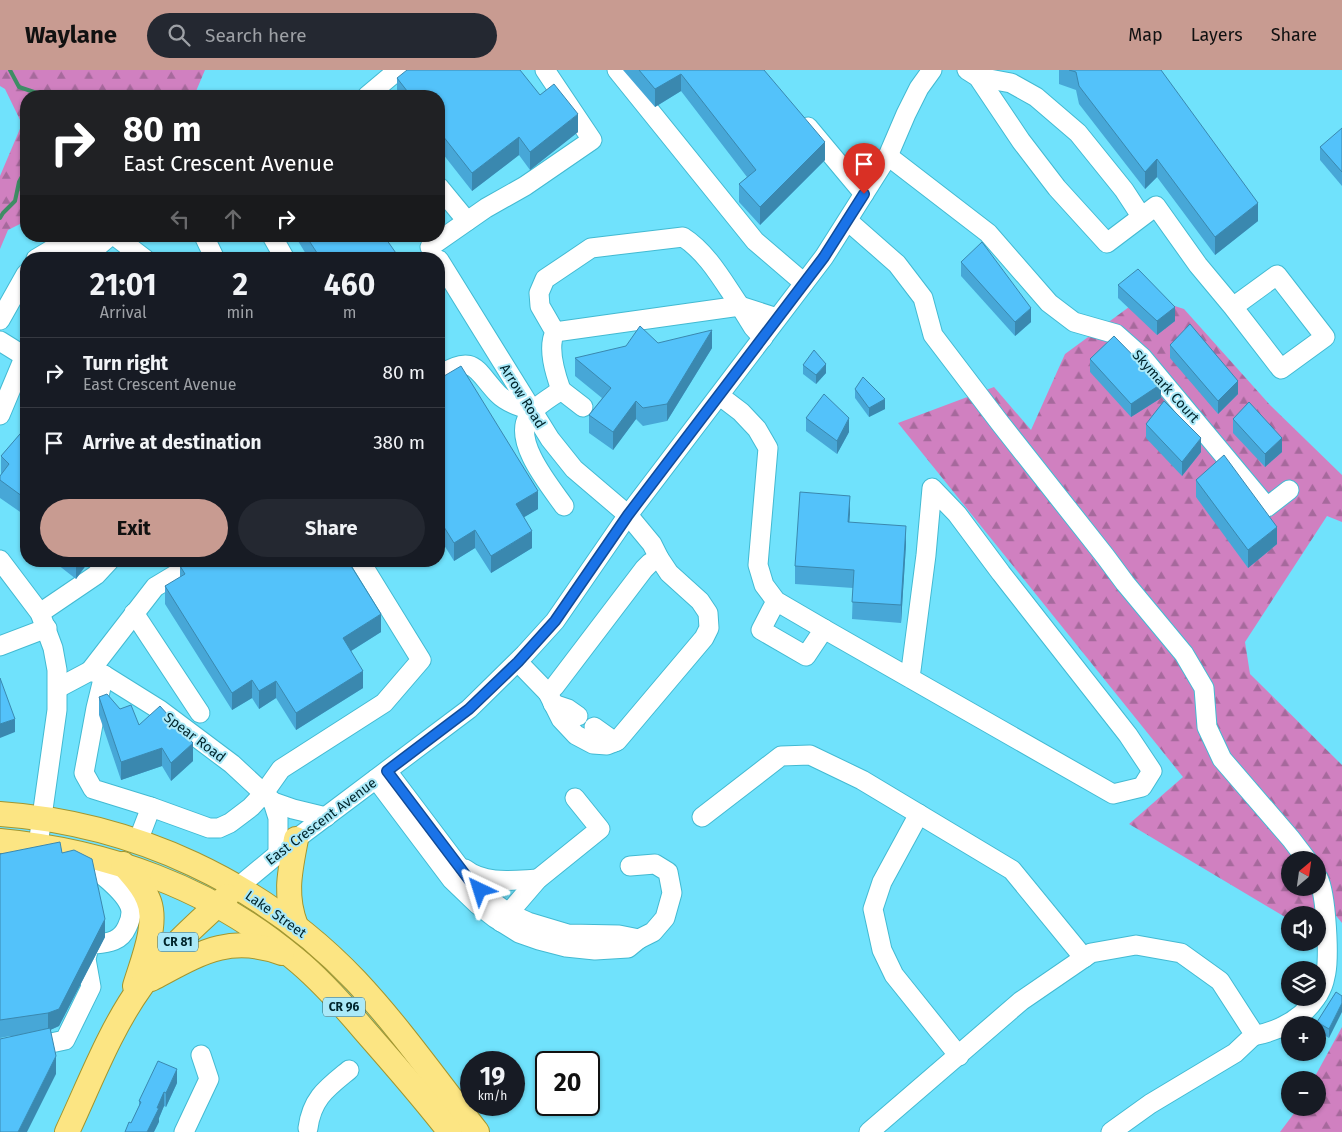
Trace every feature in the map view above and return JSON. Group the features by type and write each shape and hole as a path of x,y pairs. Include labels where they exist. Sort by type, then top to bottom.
{"main road":[{"name":"Lake Street","path":"0,814 42,818 94,828 138,842 199,866 238,887 296,926 337,962 373,1001 477,1132"},
{"path":"296,839 290,870 288,898 296,926"},
{"name":"Lake Street","path":"0,841 72,851 123,864 172,883 217,905 263,934 295,958 353,1016 450,1132"},
{"path":"123,864 146,893 151,914 150,929 137,992"},
{"name":"East Crescent Avenue","path":"67,1132 112,1037 137,992 175,945 238,887"},
{"path":"137,992 201,954 229,945 263,948 295,958"}],"street":[{"path":"441,252 467,221 525,186 592,140 545,70"},
{"path":"617,70 755,241 804,283"},
{"name":"East Crescent Avenue","path":"238,887 296,839 469,709 518,662 555,621 628,515 720,396 848,221 888,156 919,88 932,70"},
{"path":"373,90 392,72"},
{"path":"972,74 1012,83 1036,97 1078,133 1124,190 1141,216"},
{"path":"972,74 1057,188 1107,243 1156,206 1198,265 1281,369 1325,337 1277,275 1233,307"},
{"path":"997,108 1012,83"},
{"path":"800,116 864,194"},
{"name":"Skymark Court","path":"888,156 988,233 1049,303 1074,322 1116,334 1142,357 1267,507 1289,490"},
{"path":"445,195 467,221"},
{"path":"848,221 897,264 923,298 933,335 1124,583 1184,654 1204,688 1207,727 1222,758 1300,851"},
{"path":"554,332 540,306 539,293 545,278 591,248 683,237 692,243 711,266 753,327 763,338"},
{"path":"123,242 136,252"},
{"path":"48,252 51,250 90,250 99,247"},
{"name":"Arrow Road","path":"445,272 550,439 574,469 628,515 652,544 669,573 700,601 708,613 709,628 704,638 615,742"},
{"path":"0,320 20,285"},
{"path":"554,332 740,306 777,318"},
{"path":"554,332 550,340 556,377 561,390 584,407"},
{"path":"0,341 20,351"},
{"path":"445,372 457,366 468,364 478,369 499,395 515,405 533,411"},
{"path":"0,415 20,366"},
{"path":"561,390 533,411 527,419 524,431 526,446 546,482 564,506"},
{"path":"720,396 741,412 757,429 768,448 758,565 764,585 776,601 824,629 1113,794 1142,787 1152,771 1128,734 957,514 932,488 926,555 910,678"},
{"path":"550,698 555,686 644,569 650,562 659,558"},
{"path":"0,560 43,621 53,648 58,688 57,710 38,845"},
{"path":"0,646 43,621 103,567"},
{"path":"184,567 180,572 155,588 134,613 97,673 96,708 84,773 93,790 151,807 209,828 219,828 230,823 251,807 268,798 281,769 384,704 421,660 364,567"},
{"path":"776,601 761,630 806,656 824,629"},
{"path":"134,613 200,714"},
{"path":"518,662 550,698 561,719 576,734 593,744 607,746 615,742 594,727"},
{"path":"58,688 97,673"},
{"name":"Spear Road","path":"97,673 160,710 232,764 268,798"},
{"path":"550,698 578,716"},
{"path":"702,817 781,756 810,755 862,780 1012,870 1084,958"},
{"path":"381,775 460,866 470,881 519,932 539,940 566,947 595,950 628,948 639,939 653,932 665,918 672,893 668,872 654,864 630,866"},
{"path":"381,775 452,880 477,904 505,917"},
{"path":"268,798 293,809 326,817"},
{"path":"268,798 278,818 278,854"},
{"path":"505,917 538,879 600,829 575,798"},
{"path":"138,842 151,807"},
{"path":"919,814 882,882 873,909 882,950 894,975 959,1056"},
{"path":"0,1054 64,1040 91,987 86,959 90,942 103,944 117,941 125,933 129,922 131,911 123,894 72,851"},
{"path":"460,866 470,874 491,880 538,879"},
{"path":"1323,896 1328,955 1326,970"},
{"path":"869,1132 1021,1001 1091,954 1136,945 1181,953 1220,981 1251,1029 1253,1036"},
{"path":"1112,1132 1150,1104 1235,1053 1253,1036 1271,1032 1290,1023 1310,1006"},
{"path":"184,1132 209,1079 201,1055"},
{"path":"310,1131 312,1109 320,1096 349,1070"}],"green space":[{"path":"0,70 205,70 197,90 20,90 20,120 5,89 0,86"},
{"path":"20,129 20,224 8,230 0,249 0,176"},
{"path":"1144,296 1184,309 1270,405 1342,475 1342,522 1327,516 1245,642 1250,674 1342,765 1342,923 1328,906 1281,906 1281,915 1129,824 1183,777 898,423 994,387 1031,430 1065,354"},
{"path":"1342,1027 1342,1132 1280,1132 1292,1116 1326,1116 1326,1071 1318,1071 1323,1061 1326,1061 1326,1056"}],"building":[{"path":"407,70 520,70 540,95 554,84 578,114 530,152 519,137 472,173 445,139 445,90 406,90 397,78"},
{"path":"639,70 764,70 825,142 760,207 739,184 756,170 681,74 655,89"},
{"path":"1069,70 1161,70 1258,203 1215,237 1157,159 1145,172 1079,86 1076,72"},
{"path":"1342,128 1342,172 1320,147"},
{"path":"310,242 388,242 395,252 316,252"},
{"path":"982,242 1031,308 1015,322 961,262"},
{"path":"1138,269 1175,307 1157,321 1118,285"},
{"path":"1190,324 1238,381 1218,401 1170,345"},
{"path":"640,326 658,343 712,330 667,404 643,408 636,401 613,432 589,415 611,388 575,358 626,346"},
{"path":"1114,336 1161,384 1131,404 1090,359"},
{"path":"814,350 826,364 816,375 803,365"},
{"path":"461,366 538,491 516,504 532,531 491,556 475,530 454,543 445,529 445,375"},
{"path":"863,377 885,399 869,408 855,389"},
{"path":"824,394 849,418 837,441 806,418"},
{"path":"1164,401 1201,438 1182,462 1146,424"},
{"path":"1249,402 1282,438 1265,454 1233,419"},
{"path":"20,434 20,495 0,480 0,476 9,464 1,456"},
{"path":"1224,455 1277,527 1248,550 1196,480"},
{"path":"800,492 850,496 848,522 906,526 901,605 852,602 854,570 795,566"},
{"path":"181,567 352,567 381,614 343,638 363,671 296,713 276,681 259,691 252,680 232,693 165,586 185,574"},
{"path":"0,678 15,719 0,724"},
{"path":"107,694 120,709 131,705 139,725 160,706 193,743 171,763 162,748 121,762 99,697"},
{"path":"60,842 62,853 74,850 92,859 105,919 59,1009 48,1013 0,1020 0,854"},
{"path":"1336,992 1342,996 1342,1003 1329,1029 1326,1027 1326,1016 1321,1016"},
{"path":"50,1028 56,1056 18,1132 0,1132 0,1039"},
{"path":"158,1061 177,1069 166,1093 164,1092 157,1108 159,1108 147,1132 125,1132 141,1102 139,1101"}],"waterway":[{"path":"10,70 19,87 28,90"},
{"path":"0,218 15,201 20,180"}],"route":[{"path":"480,890 470,881 387,771 469,709 518,662 555,621 628,515 824,257 864,194"}]}
